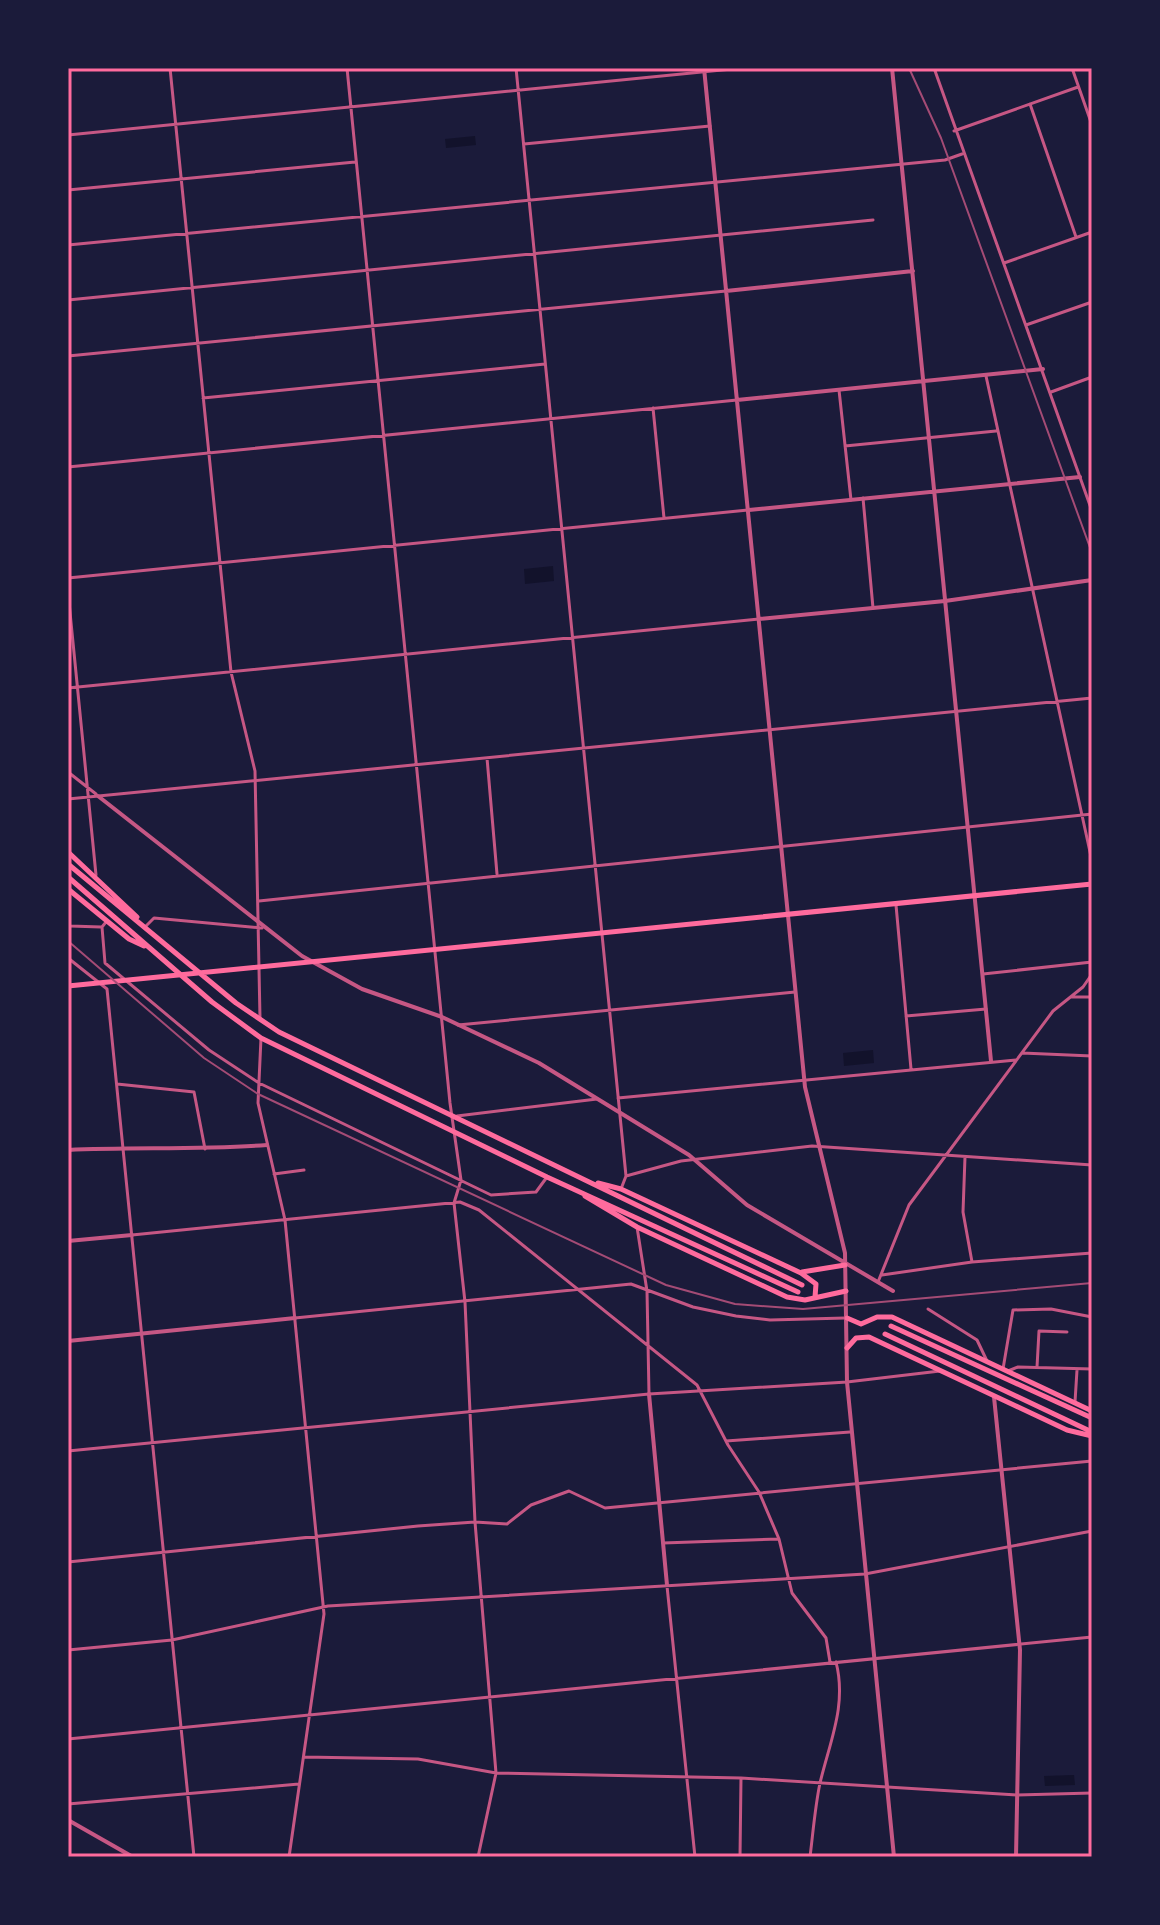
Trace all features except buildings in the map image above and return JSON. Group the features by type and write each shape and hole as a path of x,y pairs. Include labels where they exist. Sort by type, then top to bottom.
{"main road":[{"path":"68,852 96,875 145,927"},
{"path":"68,864 260,1020 802,1285"},
{"path":"68,877 179,974 261,1038 547,1177 798,1292"},
{"path":"68,986 1092,884"},
{"path":"68,889 104,924 149,948"},
{"path":"585,1180 621,1189 801,1273 816,1284 815,1297"},
{"path":"579,1191 637,1227 787,1297 815,1297 846,1291"},
{"path":"801,1273 845,1265"},
{"path":"847,1318 857,1324 892,1317 1092,1411"},
{"path":"871,1320 869,1330 875,1340"},
{"path":"891,1326 1092,1418"},
{"path":"885,1334 1092,1434"},
{"path":"847,1348 859,1337 875,1340 1067,1430 1092,1434"}],"street":[{"path":"170,68 231,672 256,781 260,1020"},
{"path":"347,68 461,1180 454,1203 465,1302 475,1522 496,1773 478,1857"},
{"path":"516,68 626,1176 621,1189"},
{"path":"68,135 742,68"},
{"path":"892,68 991,1061"},
{"path":"934,68 962,154 1043,369 1092,511"},
{"path":"1072,68 1092,125"},
{"path":"704,70 804,1080 845,1265 851,1431 894,1857"},
{"path":"954,131 1078,87"},
{"path":"1030,104 1076,237"},
{"path":"524,144 710,126"},
{"path":"68,245 945,160 962,154"},
{"path":"68,190 356,162"},
{"path":"68,300 873,220"},
{"path":"1004,263 1092,232"},
{"path":"68,356 913,271"},
{"path":"1026,325 1092,302"},
{"path":"203,398 545,364"},
{"path":"68,467 1043,369"},
{"path":"986,376 1092,861"},
{"path":"1051,392 1092,377"},
{"path":"839,390 851,500"},
{"path":"653,408 664,518"},
{"path":"845,446 998,431"},
{"path":"68,578 1080,477"},
{"path":"863,498 873,608"},
{"path":"68,688 945,601 1092,580"},
{"path":"68,592 96,875"},
{"path":"68,799 1092,698"},
{"path":"487,758 497,875"},
{"path":"68,772 313,961 362,989 442,1017 539,1063 693,1160 747,1205 893,1291"},
{"path":"259,901 1092,814"},
{"path":"895,903 911,1069"},
{"path":"145,927 154,918 269,930"},
{"path":"68,922 70,926 83,928 104,924 105,963 209,1050 259,1083 495,1196 536,1192 547,1177"},
{"path":"68,958 107,989 194,1857"},
{"path":"983,974 1092,962"},
{"path":"878,1282 905,1212 944,1155 1053,1011 1092,974"},
{"path":"458,1025 795,992"},
{"path":"1071,997 1092,997"},
{"path":"906,1016 986,1009"},
{"path":"261,1038 258,1103 285,1220 323,1607 289,1857"},
{"path":"1022,1053 1092,1056"},
{"path":"618,1098 1016,1060"},
{"path":"117,1084 194,1092 205,1150"},
{"path":"454,1116 598,1099"},
{"path":"68,1150 123,1147 205,1150 267,1145"},
{"path":"626,1176 693,1160 819,1146 1092,1165"},
{"path":"965,1157 963,1212 972,1262"},
{"path":"274,1174 304,1170"},
{"path":"68,1241 454,1203 479,1210 686,1374 700,1391 726,1441 759,1492 779,1539 796,1600 826,1638 841,1693 836,1733 820,1784 810,1857"},
{"path":"637,1227 647,1291 649,1394 695,1857"},
{"path":"882,1275 972,1262 1092,1253"},
{"path":"68,1341 631,1284 693,1307 736,1316 770,1320 847,1318"},
{"path":"928,1309 977,1340 985,1350 987,1361"},
{"path":"1092,1317 1051,1309 1013,1310 1006,1370 1018,1367 1092,1369"},
{"path":"1037,1367 1039,1331 1067,1332"},
{"path":"1075,1402 1077,1368"},
{"path":"68,1451 649,1394 847,1382 940,1371"},
{"path":"994,1396 1019,1644 1016,1857"},
{"path":"726,1441 851,1431"},
{"path":"68,1562 475,1522 507,1524 531,1505 569,1491 605,1508 1092,1461"},
{"path":"68,1650 172,1640 323,1607 865,1574 1092,1531"},
{"path":"663,1543 779,1539"},
{"path":"68,1739 1092,1637"},
{"path":"304,1757 418,1759 496,1773 741,1778 1017,1795 1092,1793"},
{"path":"740,1857 741,1778"},
{"path":"68,1804 300,1784"},
{"path":"68,1820 133,1857"}],"shaded area":[{"path":"475,136 476,145 446,148 445,139"},
{"path":"553,566 554,581 525,584 524,569"},
{"path":"873,1050 874,1063 844,1066 843,1053"},
{"path":"1074,1775 1075,1785 1045,1786 1044,1776"}],"railway":[{"path":"909,68 941,138 1092,553"},
{"path":"68,941 204,1058 258,1094 666,1285 735,1304 803,1309 1092,1283"}]}
